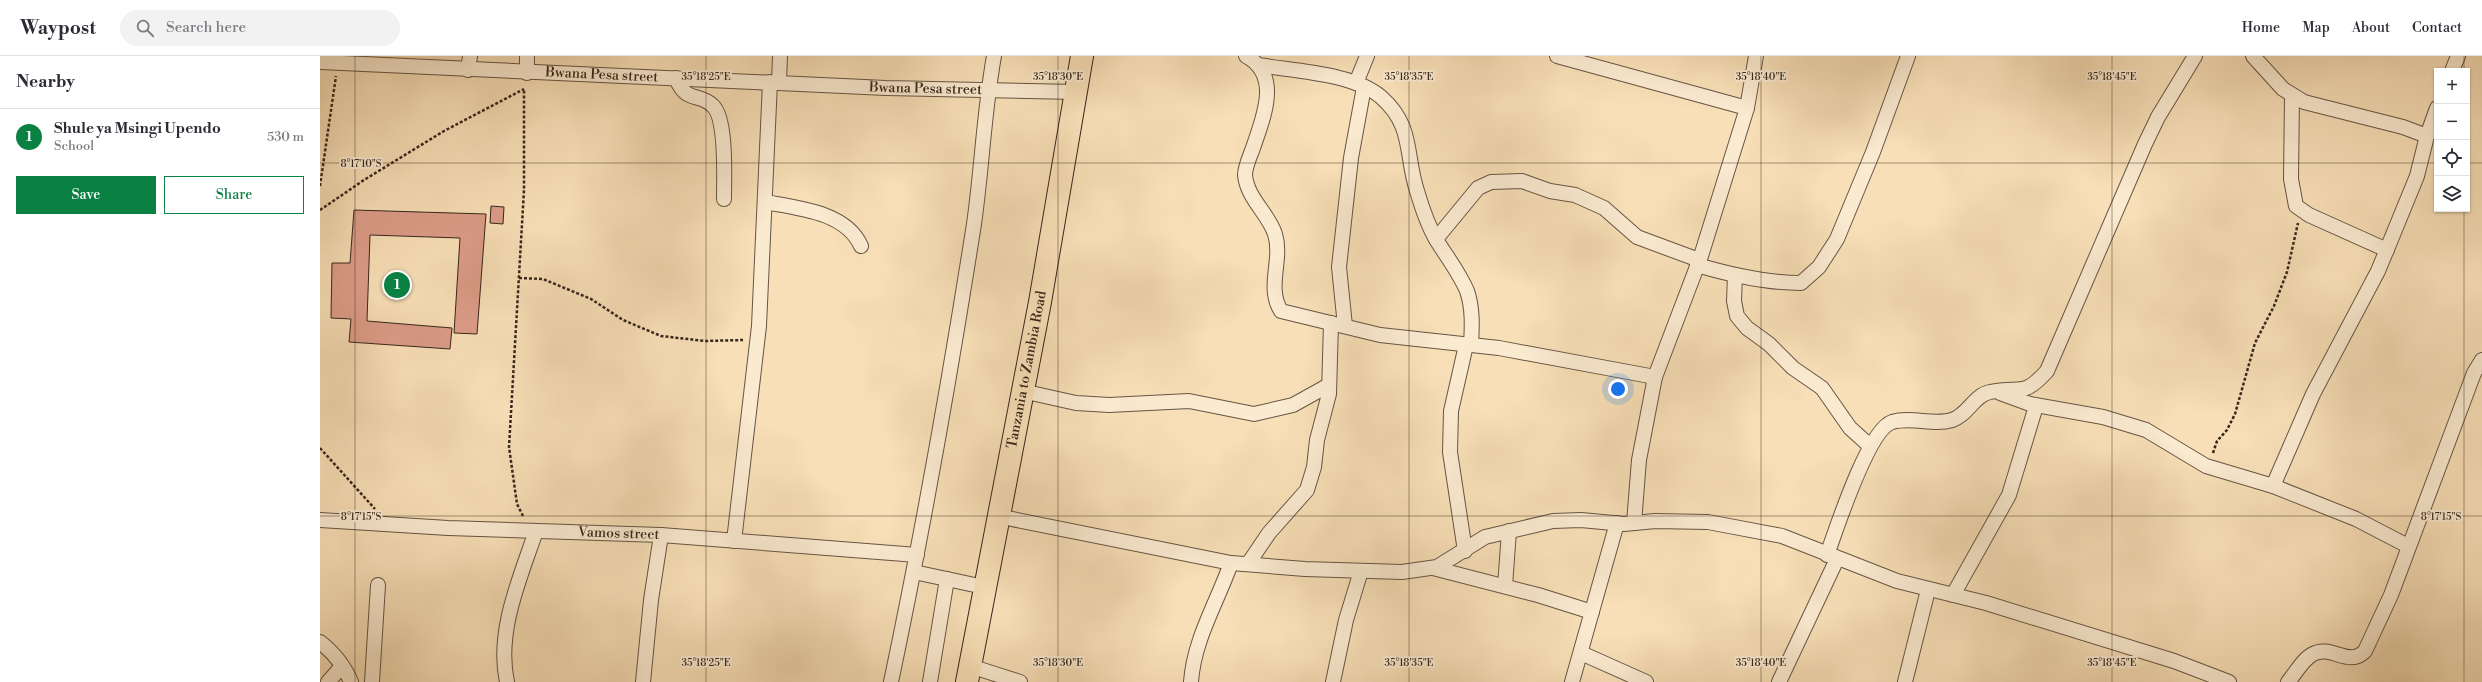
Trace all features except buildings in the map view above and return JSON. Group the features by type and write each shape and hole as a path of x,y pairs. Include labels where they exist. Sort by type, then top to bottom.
{"highway":[{"name":"Tanzania to Zambia Road","path":"968,674 1022,391 1082,56"}],"street":[{"path":"468,70 470,56"},
{"path":"527,56 527,73"},
{"path":"734,541 758,340 764,257 765,202 775,82 780,56"},
{"path":"891,682 914,572 974,223 982,164 988,90 994,56"},
{"path":"1246,56 1264,70 1268,82 1267,96 1258,132 1245,172 1247,187 1275,234 1277,254 1274,287 1275,302 1281,311 1380,335 1499,348 1655,378"},
{"path":"1345,326 1339,268 1360,85 1367,56"},
{"path":"1557,56 1746,108"},
{"path":"1634,523 1639,460 1655,378 1698,262 1746,108 1756,56"},
{"path":"1436,239 1478,188 1491,182 1522,181 1550,191 1575,195 1604,208 1637,237 1698,262 1735,275 1776,283 1801,283 1819,268 1837,239 1873,152 1908,56"},
{"path":"1779,682 1832,557 1852,487 1874,439 1890,423 1907,419 1943,423 1960,417 1981,396 1991,391 2023,390 2035,385 2047,371 2144,144 2158,117 2195,56"},
{"path":"2253,56 2283,89 2292,96 2304,102 2403,126 2427,136"},
{"path":"2453,68 2458,56"},
{"name":"Bwana Pesa street","path":"320,62 546,74 775,82 886,88 1076,92"},
{"path":"1258,65 1326,76 1360,85 1380,96 1391,108 1408,136 1416,189 1436,239 1467,291 1472,315 1469,345 1451,411 1450,452 1465,551"},
{"path":"676,78 685,94 706,101 717,111 722,128 724,199"},
{"path":"2292,96 2291,179 2294,200 2300,210 2387,250"},
{"path":"2273,486 2313,394 2387,250 2417,176 2427,136 2434,116"},
{"path":"765,202 810,211 829,218 856,235 861,246"},
{"path":"1735,275 1734,301 1737,316 1747,328 1769,344 1793,368 1822,388 1850,428 1870,446"},
{"path":"1248,564 1269,533 1306,490 1314,467 1329,385 1331,323"},
{"path":"2288,682 2312,654 2323,652 2353,659 2360,657 2365,651 2391,595 2408,546 2474,373 2482,360"},
{"path":"1022,391 1076,403 1109,405 1189,401 1254,414 1293,405 1329,385"},
{"path":"1996,392 2036,406 2103,417 2146,430 2208,467 2273,486 2356,520 2408,546"},
{"path":"1953,595 2009,495 2036,406"},
{"path":"997,516 1231,563 1402,572 1433,568 1465,551 1485,537 1553,521 1581,520 1617,523 1655,521 1708,522 1782,536 1832,557 1897,581 1928,590 1986,602 2174,661 2229,682"},
{"name":"Vamos street","path":"320,520 533,531 661,535 917,555"},
{"path":"1572,682 1617,523"},
{"path":"507,682 505,655 509,617 533,531"},
{"path":"1505,586 1509,531"},
{"path":"643,682 651,600 661,535"},
{"path":"1191,682 1197,646 1204,623 1221,592 1231,563"},
{"path":"1433,568 1505,586 1592,612"},
{"path":"1333,682 1346,620 1361,571"},
{"path":"914,572 984,587"},
{"path":"930,682 947,579"},
{"path":"372,682 378,585"},
{"path":"1905,682 1928,590"},
{"path":"320,642 332,652 351,682"},
{"path":"1581,653 1646,682"},
{"path":"328,682 342,666"},
{"path":"968,674 1020,682"}],"path":[{"path":"320,186 338,63"},
{"path":"320,210 364,180 444,131 524,89 546,74"},
{"path":"524,89 525,140 509,447 517,504 533,531"},
{"path":"2208,467 2217,441 2227,430 2235,414 2255,343 2274,306 2287,272 2300,210"},
{"path":"519,278 543,279 592,299 623,320 661,336 705,341 758,340"},
{"path":"320,448 370,501 386,524"}],"place":[{"name":"Shule ya Msingi Upendo","path":"397,285"}]}
